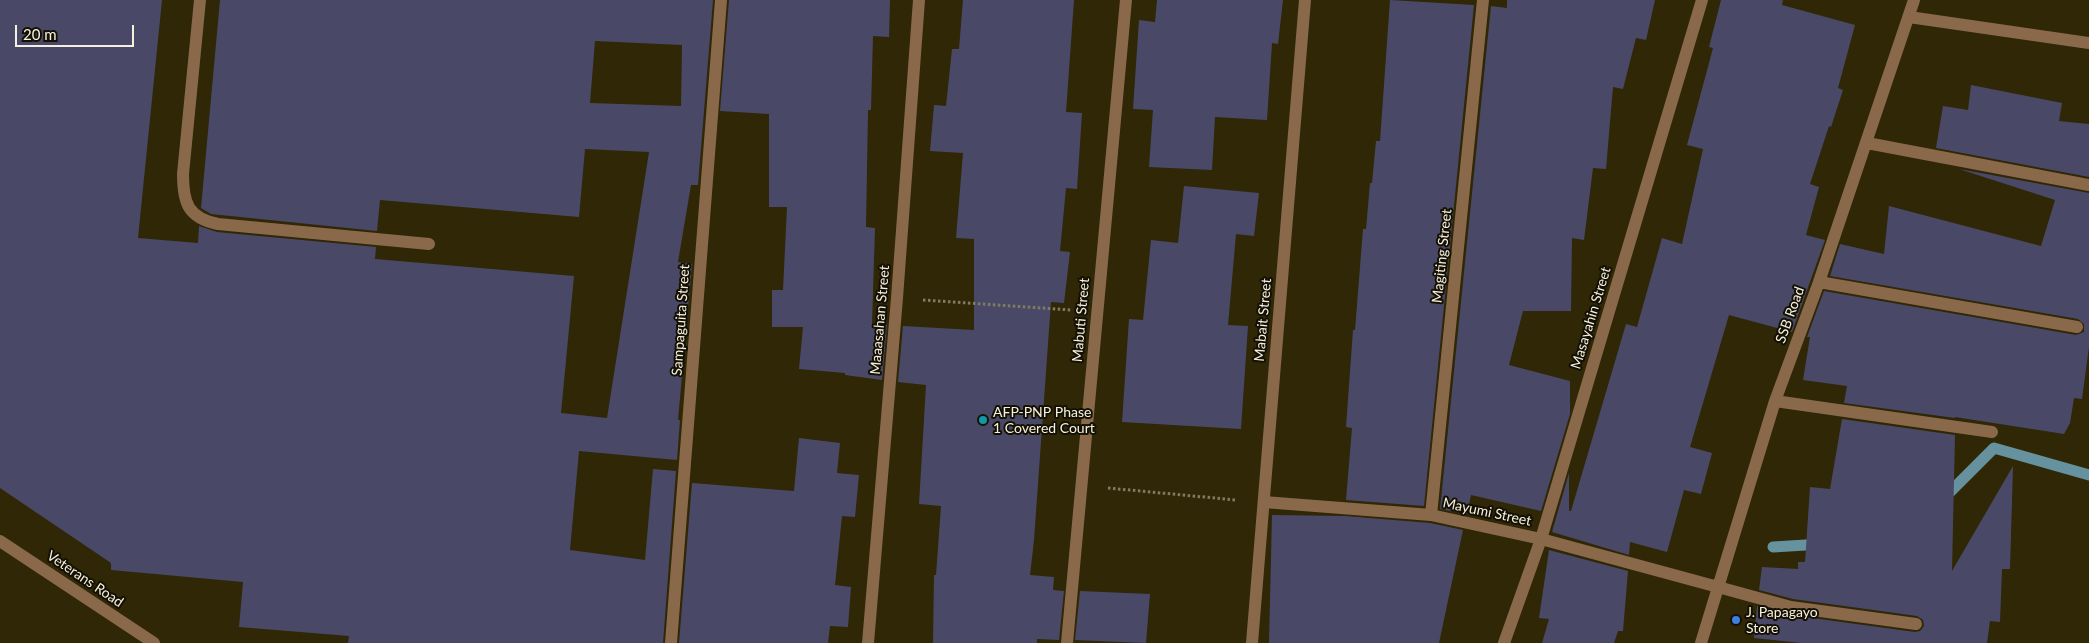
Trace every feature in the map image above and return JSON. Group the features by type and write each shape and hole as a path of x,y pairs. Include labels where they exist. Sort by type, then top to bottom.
{"street":[{"path":"200,0 183,174 183,196 187,206 205,221 218,224 429,244"},
{"name":"Sampaguita Street","path":"671,643 721,0"},
{"name":"Maaasahan Street","path":"868,643 897,298 919,0"},
{"name":"Mabuti Street","path":"1067,643 1126,0"},
{"name":"Mabait Street","path":"1252,643 1304,0"},
{"name":"Magiting Street","path":"1431,515 1483,0"},
{"name":"Masayahin Street","path":"1504,643 1541,538 1702,0"},
{"name":"SSB Road","path":"1701,643 1775,401 1819,282 1914,0"},
{"path":"1909,17 2089,43"},
{"path":"1867,143 2089,185"},
{"path":"1819,282 2077,327"},
{"path":"1775,401 1992,432"},
{"name":"Mayumi Street","path":"1264,502 1431,515 1541,538 1791,608 1916,624"},
{"name":"Veterans Road","path":"0,541 154,643"}],"path":[{"path":"897,298 1097,312"},
{"path":"1080,486 1264,502"}],"building":[{"path":"0,0 162,0 138,238 198,243 199,226 217,232 376,247 375,259 574,276 561,413 607,418 649,152 585,149 579,217 380,200 377,231 211,214 201,208 220,0 713,0 698,185 691,185 678,262 692,264 678,420 680,420 677,460 579,451 570,550 645,560 653,469 676,471 663,643 348,643 349,636 239,627 243,582 111,570 111,563 0,488","holes":["595,41 682,45 681,106 590,103"]},
{"path":"729,0 890,0 889,37 873,36 871,110 868,110 866,227 875,228 872,324 887,325 882,380 845,375 845,373 799,369 803,327 772,327 772,290 783,290 787,207 769,207 769,114 720,111"},
{"path":"963,0 1074,0 1066,112 1082,113 1077,189 1066,188 1060,251 1070,252 1064,303 1051,302 1030,575 1054,577 1053,590 1064,591 1059,640 1037,639 1037,643 933,643 934,575 936,575 941,506 919,504 926,385 898,382 903,326 974,330 974,239 956,238 963,153 930,151 934,105 946,106 952,49 959,49"},
{"path":"1157,0 1283,0 1278,44 1272,43 1267,120 1215,117 1212,170 1149,167 1153,110 1133,109 1139,20 1155,22"},
{"path":"1390,0 1474,5 1424,506 1346,500 1352,428 1346,427 1353,330 1355,330 1363,229 1366,229 1376,141 1380,141"},
{"path":"1507,0 1655,0 1646,40 1636,38 1623,89 1613,87 1606,169 1593,168 1584,240 1572,238 1571,311 1523,311 1509,365 1570,381 1570,414 1541,511 1471,495 1467,514 1440,509 1491,6 1507,8"},
{"path":"1721,0 1783,0 1782,5 1855,25 1838,88 1843,90 1810,184 1819,187 1806,235 1825,240 1792,332 1729,315 1690,447 1712,453 1701,494 1684,490 1667,552 1630,542 1629,555 1552,532 1569,473 1569,511 1571,511 1626,324 1637,327 1662,238 1682,244 1703,149 1687,145 1713,48 1709,47"},
{"path":"1971,85 2062,103 2059,121 2089,124 2089,177 1936,148 1943,106 1968,110"},
{"path":"1959,169 2089,193 2089,347 2082,399 2074,398 2070,423 2064,434 1955,417 1844,403 1847,386 1803,380 1810,337 1807,337 1824,291 2076,335 2084,332 2084,324 2078,319 1830,276 1840,244 1884,254 1889,206 2041,246 2055,200"},
{"path":"1184,186 1259,193 1254,236 1236,234 1228,325 1248,326 1241,429 1122,422 1129,319 1143,320 1151,240 1178,243"},
{"path":"1842,419 1955,435 1952,571 2013,466 2010,569 2002,569 2000,622 1990,621 1987,643 1802,643 1754,638 1757,606 1790,615 1915,632 1920,631 1924,626 1923,620 1917,616 1793,599 1759,590 1762,567 1798,569 1798,562 1805,562 1810,487 1830,489"},
{"path":"799,438 840,443 837,473 859,475 855,517 842,516 835,585 851,587 848,627 830,626 828,643 679,643 692,483 794,491"},
{"path":"1272,515 1345,516 1430,523 1463,530 1439,643 1269,643"},
{"path":"1549,550 1628,571 1623,631 1618,631 1614,643 1542,643 1549,619 1539,618"},
{"path":"1080,591 1150,594 1146,643 1075,640"}],"waterway":[{"path":"1944,498 1994,448 2089,475"},
{"path":"1773,547 1822,544"}],"place":[{"name":"AFP-PNP Phase 1 Covered Court","path":"983,420"},
{"name":"J. Papagayo Store","path":"1736,620"}]}
